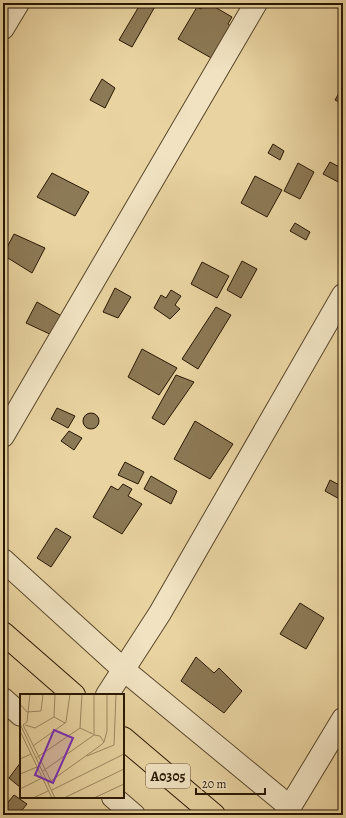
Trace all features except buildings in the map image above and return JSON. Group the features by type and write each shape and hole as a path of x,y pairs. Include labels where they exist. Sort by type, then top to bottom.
{"highway":[{"path":"3,633 73,694"},
{"name":"A0305","path":"124,739 214,815"}],"street":[{"path":"3,28 18,3"},
{"path":"3,436 256,3"},
{"path":"108,694 160,614 343,295"},
{"path":"3,560 124,670 287,811 343,719"},
{"path":"3,699 20,714"},
{"path":"114,798 134,815"}]}
